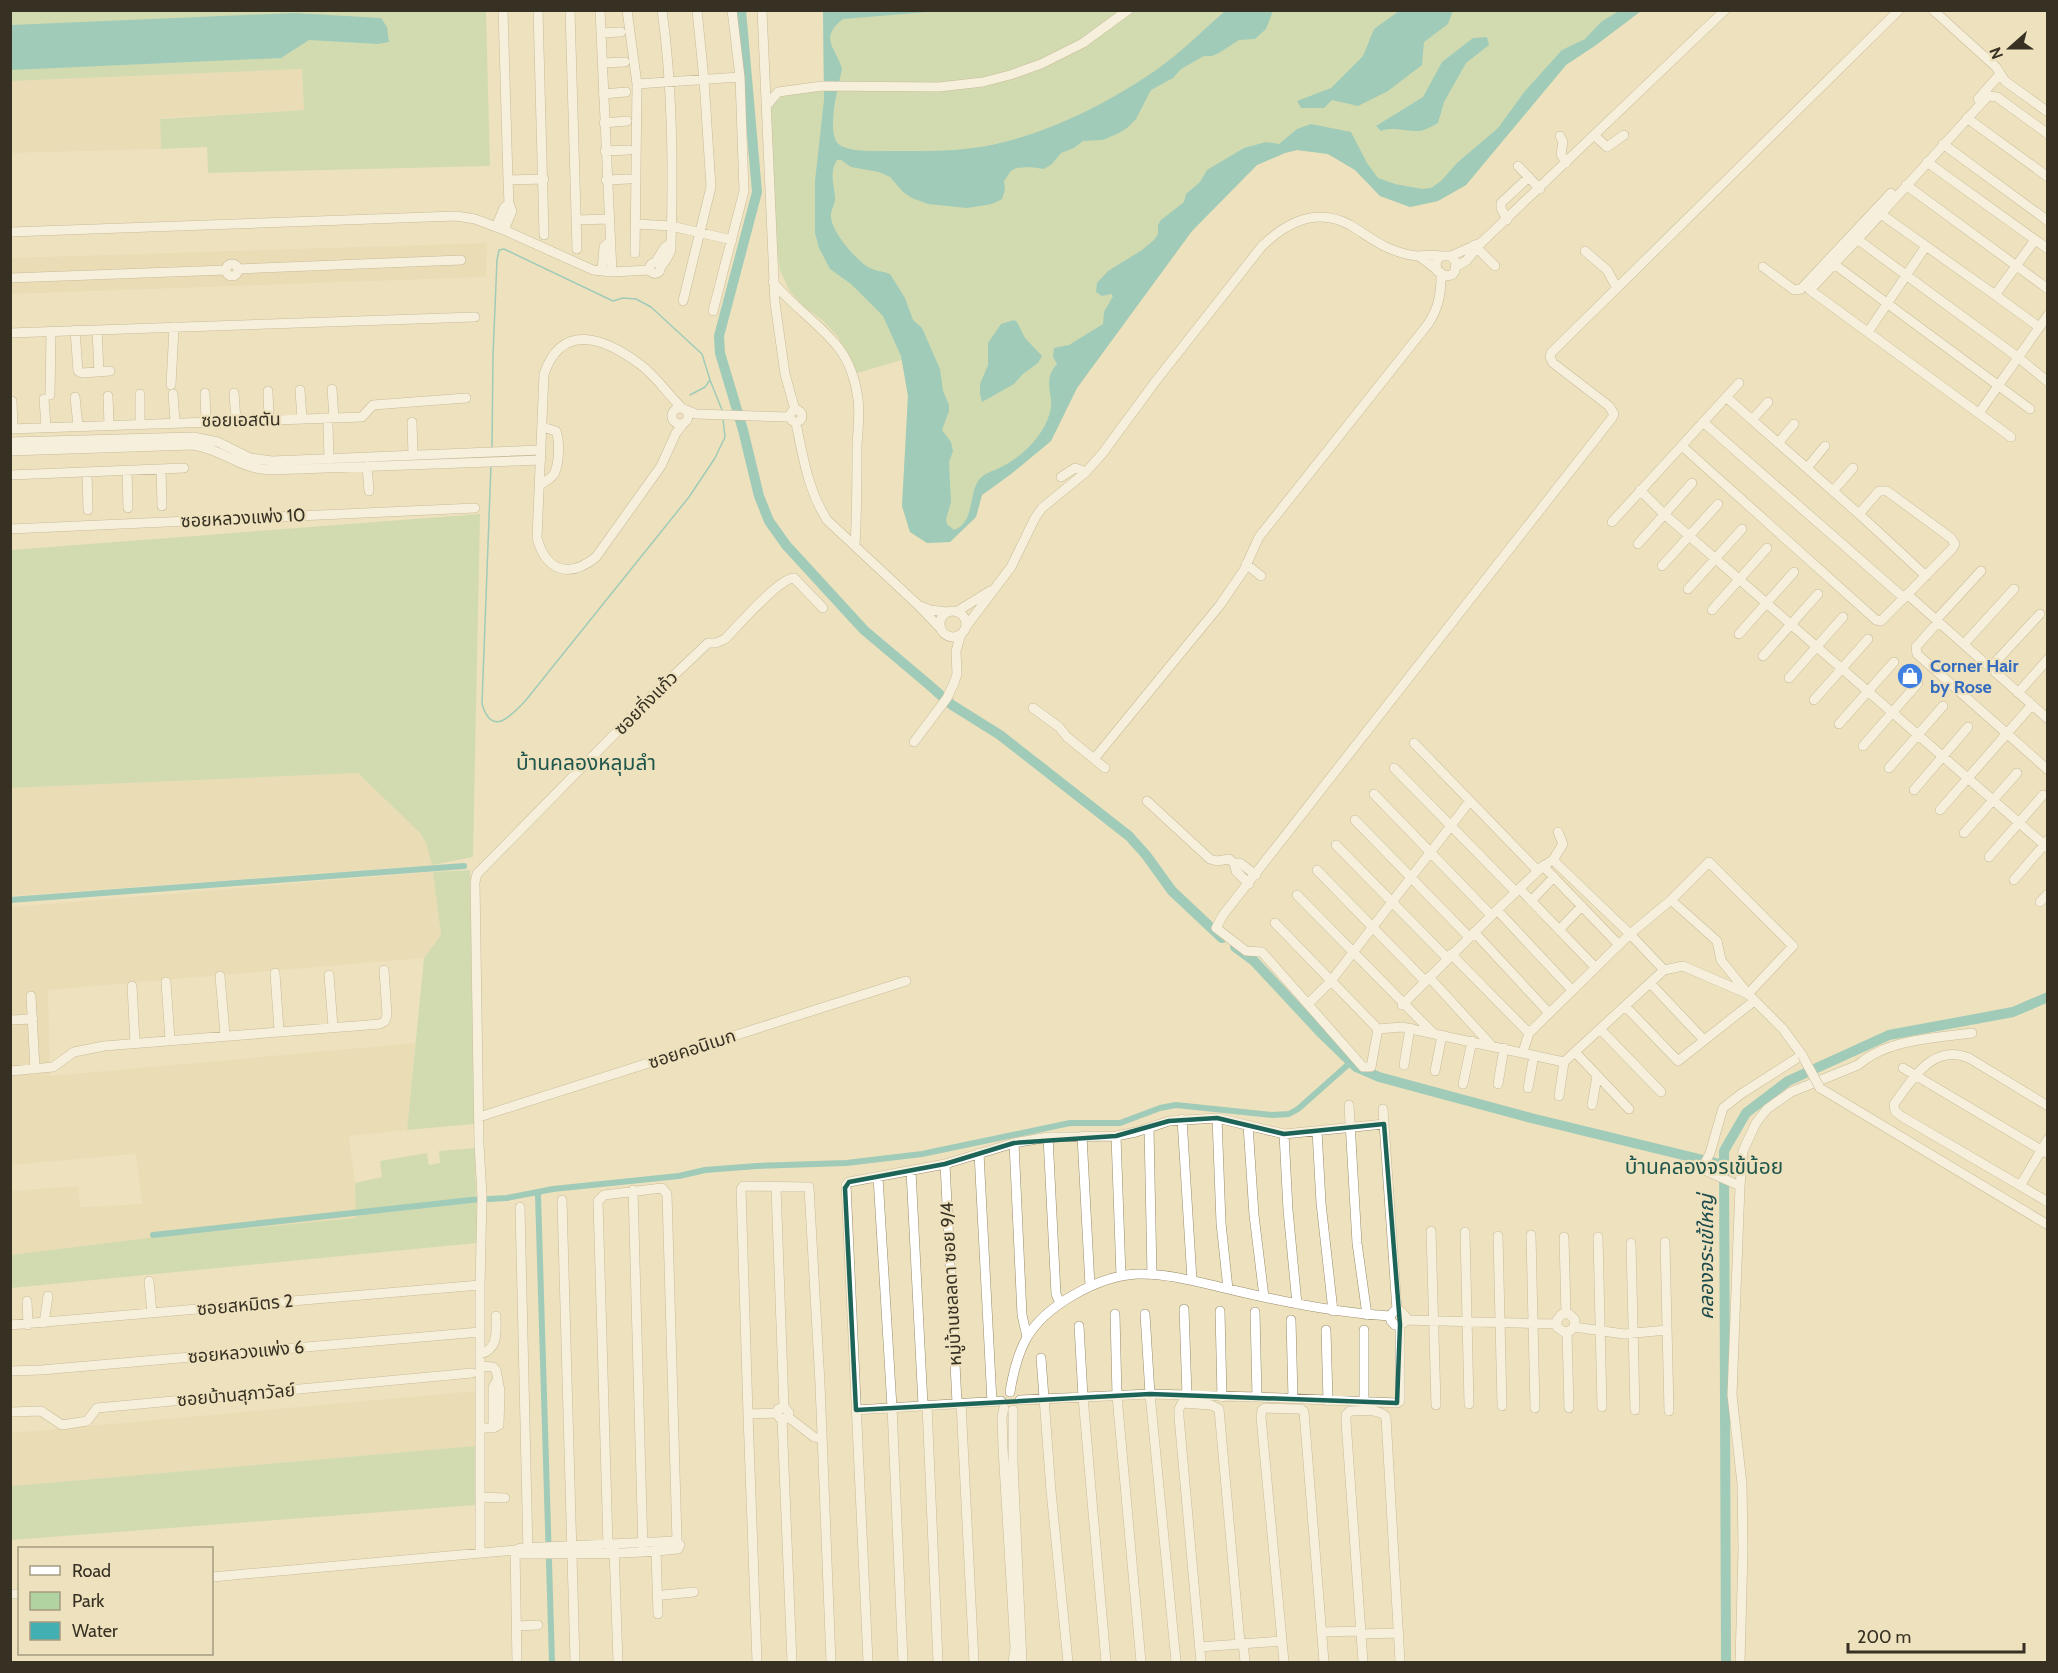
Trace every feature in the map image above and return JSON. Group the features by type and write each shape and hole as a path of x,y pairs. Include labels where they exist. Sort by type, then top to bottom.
{"street":[{"path":"500,228 512,211 509,203 503,10"},
{"path":"538,10 544,235"},
{"path":"570,10 577,249"},
{"path":"600,10 612,272"},
{"path":"627,10 637,84 635,253"},
{"path":"10,231 456,216 475,219 500,228 585,267 602,272 655,267 665,247 670,244 673,178 662,10"},
{"path":"683,301 711,187 697,10"},
{"path":"713,311 744,191 740,77 732,10"},
{"path":"762,10 773,282 785,374 808,482 827,520 918,605 943,632 956,651"},
{"path":"766,84 778,92 822,86 913,88 983,82 1041,64 1083,43 1128,10"},
{"path":"1439,273 1454,270 1466,261 1478,245 1540,189 1725,10"},
{"path":"1378,1029 1371,1067 1363,1067 1262,952 1246,951 1216,928 1222,915 1249,884 1612,418 1614,414 1609,406 1553,363 1550,357 1553,351 1899,10"},
{"path":"1933,10 1996,67 2005,81 2048,112"},
{"path":"601,33 621,32"},
{"path":"602,63 625,62"},
{"path":"1763,267 1794,290 1801,289 2000,74"},
{"path":"637,84 740,77"},
{"path":"603,94 626,92"},
{"path":"767,105 778,92"},
{"path":"2012,437 1810,290 1988,96 1997,97 2048,134"},
{"path":"1967,118 2048,177"},
{"path":"604,123 627,122"},
{"path":"1594,135 1607,147 1624,135"},
{"path":"1560,136 1563,142 1561,154 1566,163"},
{"path":"1943,144 2048,221"},
{"path":"605,151 628,150"},
{"path":"1927,162 2048,249"},
{"path":"1518,166 1540,189"},
{"path":"1507,220 1501,203 1529,177"},
{"path":"508,180 544,178"},
{"path":"606,180 629,179"},
{"path":"1906,185 2048,289"},
{"path":"1881,214 2039,327"},
{"path":"943,632 954,637 963,631 1011,567 1042,508 1086,472 1262,246 1277,232 1294,221 1313,216 1333,218 1348,224 1386,247 1419,256 1432,254 1451,256 1478,245"},
{"path":"576,220 609,219"},
{"path":"636,224 671,226 701,231 732,240"},
{"path":"1857,239 2019,358 2048,382"},
{"path":"1995,295 2035,240"},
{"path":"602,272 604,247 609,242"},
{"path":"1478,245 1495,266"},
{"path":"1868,332 1926,246"},
{"path":"1585,251 1607,270 1617,288"},
{"path":"1419,256 1439,273"},
{"path":"1440,256 1436,263 1442,291"},
{"path":"1094,759 1220,605 1246,564 1259,537 1428,324 1438,308 1442,291 1454,270 1456,262 1451,256"},
{"path":"10,278 226,270 229,275 233,276 238,269 461,260"},
{"path":"1834,264 2030,409"},
{"path":"773,282 828,335 847,362 854,383 858,400 858,488 855,546"},
{"path":"1979,413 2048,315"},
{"path":"10,333 475,317"},
{"path":"174,327 172,390 175,422"},
{"path":"75,330 78,371 110,371"},
{"path":"97,330 99,372"},
{"path":"46,427 51,331"},
{"path":"592,340 605,344 640,364 667,392 688,416 661,466 596,557 587,565 575,569 557,568 545,558 537,538 544,374 549,358 566,343 592,340"},
{"path":"1612,522 1739,383"},
{"path":"329,459 332,389"},
{"path":"300,390 302,419"},
{"path":"268,391 269,420"},
{"path":"667,392 677,423 710,415"},
{"path":"205,393 206,421"},
{"path":"234,393 236,421"},
{"path":"140,394 141,423"},
{"path":"108,396 109,425"},
{"path":"75,397 78,426"},
{"name":"ซอยเอสตัน","path":"12,428 302,419 331,422 362,417 373,405 466,398"},
{"path":"1726,398 1926,576"},
{"path":"12,401 12,428"},
{"path":"1752,420 1768,402"},
{"path":"671,444 675,410 684,409 696,414 710,415 794,417"},
{"path":"412,422 413,455"},
{"path":"1703,422 1964,644 2048,719"},
{"path":"1778,442 1794,424"},
{"path":"540,485 556,470 558,440 556,431 542,427"},
{"path":"10,442 193,437 218,442 259,461 413,455 491,457"},
{"path":"10,451 192,446 214,450 236,462 258,469 367,466 541,455"},
{"path":"1682,446 1878,622 1883,620 1926,576 1954,544 1951,538 1890,492 1884,490 1879,491 1859,514"},
{"path":"1807,468 1825,446"},
{"path":"367,466 369,491"},
{"path":"10,475 183,468"},
{"path":"1061,477 1075,468 1086,472"},
{"path":"1833,491 1853,468"},
{"path":"161,469 162,506"},
{"path":"127,471 128,508"},
{"path":"87,472 88,510"},
{"path":"1638,544 1692,483"},
{"path":"1640,490 1664,514 2046,845 2014,880"},
{"path":"1662,566 1718,504"},
{"name":"ซอยหลวงแพ่ง 10","path":"10,529 475,508"},
{"path":"1688,589 1742,529"},
{"path":"1712,610 1767,548"},
{"path":"1246,564 1261,576"},
{"path":"1981,571 1916,647 1917,654 2048,770"},
{"path":"1739,634 1794,572"},
{"name":"ซอยกิ่งแก้ว","path":"479,1117 475,882 477,874 683,667 708,643 716,643 724,639 774,588 790,577 794,578 823,608"},
{"path":"943,632 941,619 998,586"},
{"path":"1964,644 2014,589"},
{"path":"1763,656 1818,594"},
{"path":"914,742 947,698 957,674 956,651 965,620 952,612 930,610 918,605"},
{"path":"1990,668 2040,614"},
{"path":"1789,678 1843,617"},
{"path":"1814,700 1868,639"},
{"path":"2018,693 2048,659"},
{"path":"1839,724 1894,662"},
{"path":"1863,746 1918,683"},
{"path":"1940,810 2031,705"},
{"path":"1889,768 1943,706"},
{"path":"1033,708 1059,727 1067,737 1105,768"},
{"path":"1914,790 1968,728"},
{"path":"1414,742 1470,801 1541,869 1554,878 1619,945"},
{"path":"1394,768 1450,826 1531,901 1595,967"},
{"path":"1964,833 2017,773"},
{"path":"1374,794 1430,852 1572,990"},
{"path":"1989,857 2043,795"},
{"path":"1147,801 1210,859 1217,861 1229,859 1234,863 1236,871 1249,884"},
{"path":"1308,1004 1331,981 1470,801"},
{"path":"1355,820 1549,1012"},
{"path":"1403,1004 1494,912 1553,861 1563,844 1558,832"},
{"path":"1336,845 1528,1034"},
{"path":"1553,861 1630,934 1664,970"},
{"path":"1523,1052 1528,1034 1549,1012 1709,862 1793,946 1751,998 1678,1061 1626,1006"},
{"path":"1234,863 1240,863 1256,875"},
{"path":"1317,870 1492,1046"},
{"path":"1531,901 1554,878"},
{"path":"2040,902 2048,894"},
{"path":"1297,895 1403,1004 1438,1034"},
{"path":"1671,900 1717,941 1721,960 1751,998 1783,1029 1802,1055 1820,1088 2048,1225"},
{"path":"1559,930 1582,906"},
{"path":"1275,923 1378,1029"},
{"path":"1559,1096 1564,1062 1664,970 1683,966 1751,998"},
{"path":"10,1071 56,1066 78,1051 135,1043 385,1022 387,1015 384,970"},
{"path":"275,973 279,1031"},
{"path":"329,975 333,1027"},
{"path":"220,976 225,1035"},
{"name":"ซอยคอนิเมก","path":"479,1117 906,981"},
{"path":"166,982 170,1040"},
{"path":"1650,983 1704,1040"},
{"path":"132,986 135,1043"},
{"path":"32,996 35,1069"},
{"path":"10,1020 33,1018"},
{"path":"1378,1029 1410,1028 1564,1062"},
{"path":"1404,1065 1410,1028"},
{"path":"1600,1029 1661,1092"},
{"path":"1740,1662 1742,1484 1732,1395 1737,1185 1743,1151 1756,1123 1767,1109 1799,1088 1858,1065 1865,1058 1897,1045 1971,1033"},
{"path":"1435,1071 1438,1034"},
{"path":"1463,1084 1472,1041"},
{"path":"1498,1084 1504,1048"},
{"path":"1575,1052 1629,1109"},
{"path":"2048,1106 1957,1053 1951,1053 1930,1062 1916,1074 1894,1104 1895,1111 2048,1202"},
{"path":"1528,1088 1534,1055"},
{"path":"1737,1185 1704,1166 1724,1108 1741,1094 1802,1055"},
{"path":"1903,1068 2044,1152"},
{"path":"1592,1105 1597,1076"},
{"path":"1349,1105 1357,1243 1367,1315"},
{"path":"1383,1109 1394,1313 1392,1323 1434,1320 1556,1324"},
{"path":"479,1117 482,1212 480,1353 476,1370 480,1428 480,1553"},
{"path":"868,1662 845,1188 849,1182 945,1164 1014,1143 1048,1137 1116,1136 1182,1119 1217,1118 1284,1134 1384,1124"},
{"path":"1217,1118 1221,1223 1227,1289"},
{"path":"1182,1119 1192,1280"},
{"path":"1248,1125 1254,1215 1264,1297"},
{"path":"1149,1128 1152,1275"},
{"path":"1317,1131 1321,1203 1333,1311"},
{"path":"1284,1134 1288,1210 1297,1304"},
{"path":"1082,1136 1090,1286"},
{"path":"1116,1136 1121,1276"},
{"path":"1048,1137 1056,1294 1060,1303"},
{"path":"2020,1186 2044,1152 2048,1139"},
{"path":"1014,1143 1022,1315 1028,1337"},
{"path":"980,1152 1003,1405 1022,1662"},
{"name":"หมู่บ้านชลลดา ซอย 9/4","path":"945,1164 974,1662"},
{"path":"912,1171 938,1662"},
{"path":"878,1177 892,1407 903,1662"},
{"path":"757,1662 741,1189 743,1186 809,1187 831,1662"},
{"path":"776,1187 792,1662"},
{"path":"618,1662 598,1201 604,1195 662,1188 667,1194 682,1543 678,1549 659,1550 643,1547"},
{"path":"633,1190 643,1547"},
{"path":"562,1200 567,1551 575,1662"},
{"path":"520,1207 532,1551"},
{"path":"1431,1231 1436,1405"},
{"path":"1465,1232 1469,1404"},
{"path":"1532,1235 1535,1408"},
{"path":"1498,1236 1502,1406"},
{"path":"1564,1237 1566,1314"},
{"path":"1598,1237 1602,1407"},
{"path":"1665,1242 1669,1410"},
{"path":"1631,1243 1635,1410"},
{"path":"1010,1392 1017,1359 1028,1337 1060,1303 1090,1286 1121,1276 1152,1275 1192,1280 1333,1311 1367,1315 1394,1313"},
{"path":"149,1281 152,1313"},
{"name":"ซอยสหมิตร 2","path":"10,1325 480,1285"},
{"path":"44,1323 48,1296"},
{"path":"27,1301 28,1325"},
{"path":"1184,1309 1186,1396"},
{"path":"1220,1311 1222,1397"},
{"path":"1256,1312 1257,1397"},
{"path":"1115,1314 1118,1396 1141,1662"},
{"path":"1145,1314 1150,1394 1176,1662"},
{"path":"1556,1324 1558,1317 1566,1314"},
{"path":"1566,1314 1575,1320 1570,1330 1569,1408"},
{"path":"480,1353 492,1349 495,1344 496,1316"},
{"path":"1291,1320 1293,1398"},
{"path":"1020,1400 1150,1394 1293,1398 1390,1404 1400,1401 1403,1323"},
{"path":"1556,1324 1561,1331 1633,1334 1666,1330"},
{"path":"1078,1326 1106,1662"},
{"path":"1326,1330 1328,1401"},
{"path":"1364,1330 1364,1403"},
{"name":"ซอยหลวงแพ่ง 6","path":"10,1371 480,1332"},
{"path":"1041,1358 1068,1662"},
{"path":"476,1370 495,1368 498,1378 493,1388 493,1428 480,1428"},
{"name":"ซอยบ้านสุภาวัลย์","path":"10,1412 41,1411 62,1425 84,1423 97,1408 476,1370"},
{"path":"856,1410 959,1403 1018,1406 1020,1400 1017,1394 1010,1392 1004,1395 1003,1405"},
{"path":"1201,1662 1179,1417 1180,1405 1184,1403 1211,1404 1219,1409 1241,1643 1245,1662"},
{"path":"1284,1662 1261,1417 1262,1410 1265,1408 1301,1409 1304,1412 1324,1662"},
{"path":"1363,1662 1346,1415 1350,1411 1376,1411 1382,1412 1386,1417 1400,1662"},
{"path":"748,1413 783,1414 814,1437 822,1439"},
{"path":"480,1497 505,1498"},
{"path":"213,1577 516,1550 521,1554 532,1551 643,1547 682,1543"},
{"path":"516,1550 518,1662"},
{"path":"659,1550 663,1595 661,1613 659,1550"},
{"path":"1013,1554 1015,1648 1013,1662"},
{"path":"663,1595 694,1592"},
{"path":"517,1626 538,1626"},
{"path":"1322,1632 1398,1633"},
{"path":"1199,1647 1282,1641"}],"highlighted area":[{"path":"1217,1118 1284,1134 1384,1124 1400,1325 1397,1403 1150,1394 856,1410 845,1188 849,1182 945,1164 1014,1143 1116,1136 1169,1121"}],"shaded area":[{"path":"302,69 304,110 160,118 161,149 11,153 10,81"},
{"path":"487,243 486,277 11,294 10,258"},
{"path":"358,773 420,833 426,843 432,865 11,896 10,788"},
{"path":"433,872 441,935 424,958 48,990 50,1076 415,1043 407,1130 349,1136 355,1183 356,1218 148,1238 11,1255 11,1191 78,1186 80,1207 142,1204 136,1154 11,1165 11,907"},
{"path":"476,1391 476,1446 11,1486 11,1433"}],"green space":[{"path":"10,11 486,11 490,166 208,173 207,147 161,149 160,119 304,110 302,69 11,81"},
{"path":"823,11 1641,11 1566,65 1466,185 1438,201 1410,207 1380,196 1355,170 1328,154 1297,150 1257,165 1192,231 1077,388 1051,441 982,495 976,517 950,542 927,543 910,532 902,506 908,396 902,360 857,373 838,337 822,320 802,305 789,290 780,270 775,237 771,110 773,103 784,95 824,91"},
{"path":"480,514 473,857 432,865 426,843 420,833 358,773 11,788 11,550"},
{"path":"470,870 474,1124 407,1130 424,958 441,935 433,872"},
{"path":"475,1148 477,1243 11,1288 10,1255 148,1238 356,1218 355,1183 382,1177 380,1161 427,1153 429,1165 440,1163 439,1151"},
{"path":"476,1446 476,1505 11,1540 11,1486"}],"water":[{"path":"823,11 940,11 843,19 831,32 830,38 842,69 833,116 836,141 845,148 861,150 930,151 957,150 996,144 1059,124 1099,104 1156,70 1225,11 1273,11 1266,29 1255,39 1239,40 1219,53 1204,56 1151,90 1136,119 1119,133 1103,140 1083,141 1074,148 1061,153 1052,164 1044,169 1030,167 1016,168 1011,171 1004,181 1005,190 1002,199 992,204 967,208 928,204 903,192 890,177 879,172 851,167 837,160 833,174 835,199 831,215 835,228 844,244 863,263 870,268 890,274 905,298 913,320 922,328 940,369 943,391 949,405 942,430 951,442 953,451 949,462 951,502 946,520 954,530 960,527 968,516 974,489 979,479 1018,456 1032,444 1043,429 1051,406 1050,377 1057,364 1053,357 1054,348 1069,345 1103,324 1104,312 1113,296 1111,294 1102,296 1096,292 1097,283 1108,271 1154,240 1161,220 1184,202 1186,194 1200,182 1207,170 1244,148 1266,142 1279,144 1297,129 1311,124 1351,132 1367,163 1378,178 1395,184 1422,189 1431,188 1498,128 1525,91 1562,50 1585,39 1601,22 1619,11 1641,11 1566,65 1466,185 1438,201 1410,207 1380,196 1355,170 1328,154 1297,150 1257,165 1192,231 1077,388 1051,441 982,495 976,517 950,542 927,543 910,532 902,506 908,396 901,356 883,316 851,284 830,269 819,248 815,233 815,181 824,100"},
{"path":"1399,11 1453,11 1448,24 1424,42 1422,65 1388,91 1358,106 1332,100 1324,108 1301,108 1297,101 1331,88 1363,56 1374,29"},
{"path":"294,13 381,18 387,27 389,42 378,44 309,40 281,58 11,70 11,25"},
{"path":"1487,37 1489,45 1466,63 1444,102 1438,123 1420,131 1390,129 1381,131 1376,126 1423,97 1442,62 1473,38"},
{"path":"1014,320 1025,338 1042,356 1038,363 1014,384 982,402 980,384 988,365 988,343 1001,324"}],"waterway":[{"path":"741,10 757,192 719,336 720,353 743,430 759,496 769,521 786,545 864,630 952,705 1000,735 1129,836 1172,891 1222,938"},
{"path":"492,448 493,355 499,250 504,249 613,301 623,298 636,299 651,307 702,354 710,380 705,387 690,395"},
{"path":"710,380 722,410"},
{"path":"491,465 482,704 486,714 491,720 497,722 509,717 526,700 689,497 715,458 725,437 723,418"},
{"path":"10,900 464,866"},
{"path":"1235,947 1254,961 1356,1067 1379,1077 1531,1118 1724,1165"},
{"name":"คลองจระเข้ใหญ่","path":"1726,1662 1724,1151 1746,1113 1788,1081 1889,1035 2013,1012 2048,997"},
{"path":"153,1235 507,1198 553,1189 679,1176 705,1170 846,1163 922,1154 1070,1123 1120,1123 1160,1108 1176,1105 1272,1115 1289,1114 1298,1109 1351,1062"},
{"path":"538,1195 552,1662"}],"place":[{"name":"Corner Hair by Rose","path":"1910,676"}],"district":[{"name":"บ้านคลองหลุมลำ","path":"586,762"},
{"name":"บ้านคลองจรเข้น้อย","path":"1704,1166"}]}
